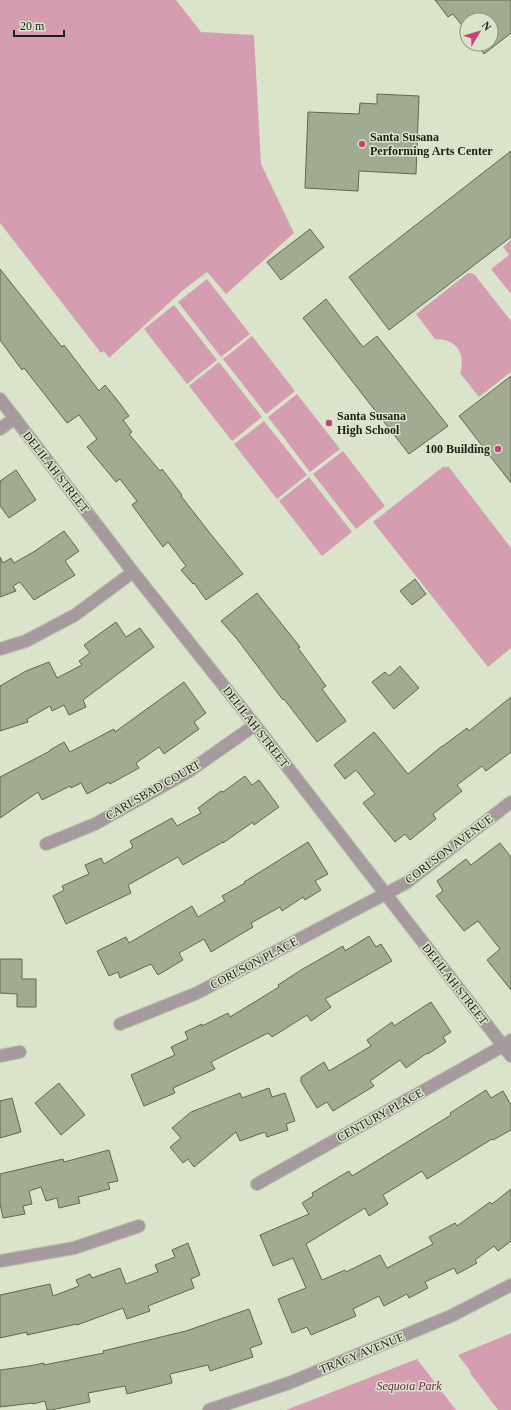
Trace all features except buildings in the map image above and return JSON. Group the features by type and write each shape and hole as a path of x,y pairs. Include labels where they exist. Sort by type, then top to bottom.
{"street":[{"name":"DELILAH STREET","path":"0,399 133,572 255,725 386,894 507,1043 511,1056"},
{"path":"0,429 15,418"},
{"path":"0,650 26,641 75,615 133,572"},
{"name":"CARLSBAD COURT","path":"46,844 95,824 188,772 255,725"},
{"name":"CORLSON AVENUE","path":"386,894 406,883 511,802"},
{"name":"CORLSON PLACE","path":"120,1024 197,993 386,894"},
{"name":"CENTURY PLACE","path":"257,1184 507,1043"},
{"path":"0,1056 20,1052"},
{"path":"0,1261 74,1248 139,1226"},
{"name":"TRACY AVENUE","path":"209,1410 289,1383 451,1316 511,1285"}],"green space":[{"path":"0,0 176,0 201,32 254,35 261,164 294,233 226,294 207,272 182,291 109,358 104,351 101,353 0,223"},
{"path":"511,240 511,294 491,269 509,255 503,247"},
{"path":"468,273 474,274 511,321 511,372 479,397 460,373 462,362 460,352 454,344 435,339 416,314"},
{"path":"207,279 250,334 221,357 178,302"},
{"path":"174,305 217,360 187,384 144,329"},
{"path":"252,336 295,391 266,414 223,359"},
{"path":"219,362 262,417 232,441 189,386"},
{"path":"297,394 340,449 310,472 268,417"},
{"path":"264,421 307,475 277,499 234,444"},
{"path":"343,451 385,506 356,529 313,474"},
{"path":"444,466 446,468 448,466 511,548 511,648 488,667 373,522"},
{"path":"309,477 352,532 322,556 279,501"},
{"path":"511,1333 511,1410 498,1410 458,1355"},
{"name":"Sequoia Park","path":"417,1359 456,1410 286,1410"}],"place":[{"name":"Santa Susana Performing Arts Center","path":"362,144"},
{"name":"Santa Susana High School","path":"329,423"},
{"name":"100 Building","path":"498,449"}]}
